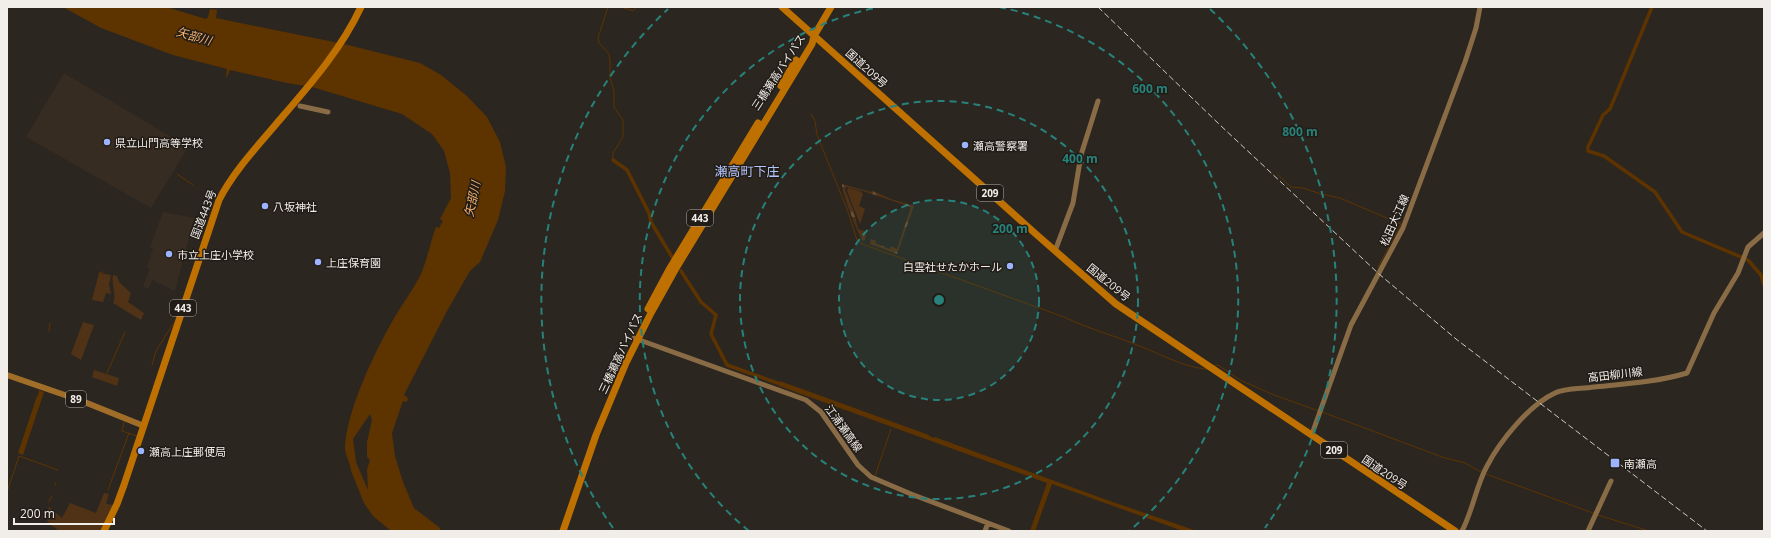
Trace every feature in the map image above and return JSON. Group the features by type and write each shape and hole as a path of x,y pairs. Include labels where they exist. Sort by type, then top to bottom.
{"highway":[{"name":"国道443号","path":"104,531 117,504 144,426 218,200 238,168 297,105 345,37 361,7"},
{"name":"国道209号","path":"782,7 1116,304 1455,531"},
{"name":"443","path":"814,36 831,7"},
{"name":"三橋瀬高バイパス","path":"558,531 636,338 674,270 812,44 814,36"},
{"name":"三橋瀬高バイパス","path":"563,531 577,486"}],"main road":[{"name":"松田大江線","path":"1312,434 1351,325 1403,228 1465,62 1476,28 1480,7"},
{"path":"1055,251 1073,203 1081,155 1098,101"},
{"path":"297,105 328,112"},
{"name":"高田柳川線","path":"1462,531 1471,512 1487,466 1514,426 1525,415 1554,393 1687,373 1714,313 1740,266 1745,252 1752,242 1764,233"},
{"name":"江浦瀬高線","path":"636,338 806,400 821,412 858,465 871,477 1009,531"},
{"name":"89","path":"7,375 82,401 144,426"},
{"path":"1588,531 1611,481"},
{"path":"985,531 988,523"}],"shaded area":[{"name":"県立山門高等学校","path":"64,73 188,147 151,208 26,137"},
{"name":"市立上庄小学校","path":"163,212 194,218 175,291 152,280 148,289 143,286 150,269 147,268 153,248 150,247"}],"green space":[{"path":"842,184 871,192 873,191 891,199 914,206 897,254 870,244 871,239 876,241 875,243 890,249 891,246 897,249 911,207 846,187 845,190 854,212 858,229 866,232 865,240 863,241 858,231 844,195"},
{"path":"848,188 860,191 863,194 859,206 865,209 860,224 847,191"},
{"path":"99,273 111,275 109,285 111,294 106,293 103,302 92,300"},
{"path":"113,275 117,276 119,282 131,293 128,302 144,313 141,320 113,303"},
{"path":"83,322 94,325 81,360 71,354"},
{"path":"94,370 119,378 117,386 92,377"},
{"path":"104,493 109,494 106,504 113,505 101,531 60,531 52,526 45,518 49,507 62,518 70,503 96,513"}],"water":[{"name":"矢部川","path":"63,7 166,7 206,19 210,9 217,10 216,18 344,44 420,63 441,75 467,96 487,117 500,142 506,167 505,191 498,220 480,262 470,271 447,311 404,395 408,398 407,402 403,401 392,433 395,456 403,482 414,508 440,528 440,531 391,531 373,516 364,503 351,471 345,448 350,417 370,365 396,315 420,276 436,227 439,228 443,221 440,219 451,198 450,173 444,151 432,134 402,114 312,87 230,70 227,77 227,69 173,55 101,28","holes":["370,414 372,420 367,442 367,457 370,460 367,469 368,490 356,462 353,439"]},
{"path":"780,381 934,438 935,437 1107,500 1197,531 1183,531 1052,484 1035,531 1030,531 1047,483 779,386"},
{"path":"39,390 44,392 23,455 18,453"}],"waterway":[{"path":"608,7 598,38 599,43 609,54 610,78 614,91 614,107 623,120 623,137 613,153 613,160"},
{"path":"621,7 633,11 637,7"},
{"path":"1652,7 1610,109 1603,115 1588,147 1588,151 1604,156 1655,192 1682,232 1748,260 1761,275 1764,285"},
{"path":"811,114 815,121 817,135 847,209 857,240 862,244 1064,317 1189,366 1206,369"},
{"path":"613,160 627,170 649,213 651,222 672,257"},
{"path":"177,174 193,185"},
{"path":"1278,175 1291,187 1303,188 1340,198 1401,224 1378,267"},
{"path":"681,271 701,302 716,315 711,334 727,365 783,385"},
{"path":"99,273 103,272"},
{"path":"49,331 50,323"},
{"path":"152,365 156,351 173,324"},
{"path":"107,373 125,332"},
{"path":"1213,366 1218,365 1240,380 1274,395 1319,411"},
{"path":"1322,412 1442,457 1465,463 1481,472"},
{"path":"124,422 122,431 137,436"},
{"path":"875,476 891,429"},
{"path":"108,490 129,433"},
{"path":"7,492 19,456 58,470"},
{"path":"1486,474 1593,513"},
{"path":"49,502 52,496"},
{"path":"1598,515 1649,531"}],"railway":[{"path":"1098,7 1220,125 1379,274 1456,339 1707,531"}],"place":[{"name":"県立山門高等学校","path":"107,142"},
{"name":"瀬高警察署","path":"965,145"},
{"name":"八坂神社","path":"265,206"},
{"name":"市立上庄小学校","path":"169,254"},
{"name":"上庄保育園","path":"318,262"},
{"name":"白雲社せたかホール","path":"1010,266"},
{"name":"瀬高上庄郵便局","path":"141,451"},
{"name":"南瀬高","path":"1615,463"}],"district":[{"name":"瀬高町下庄","path":"747,171"}]}
